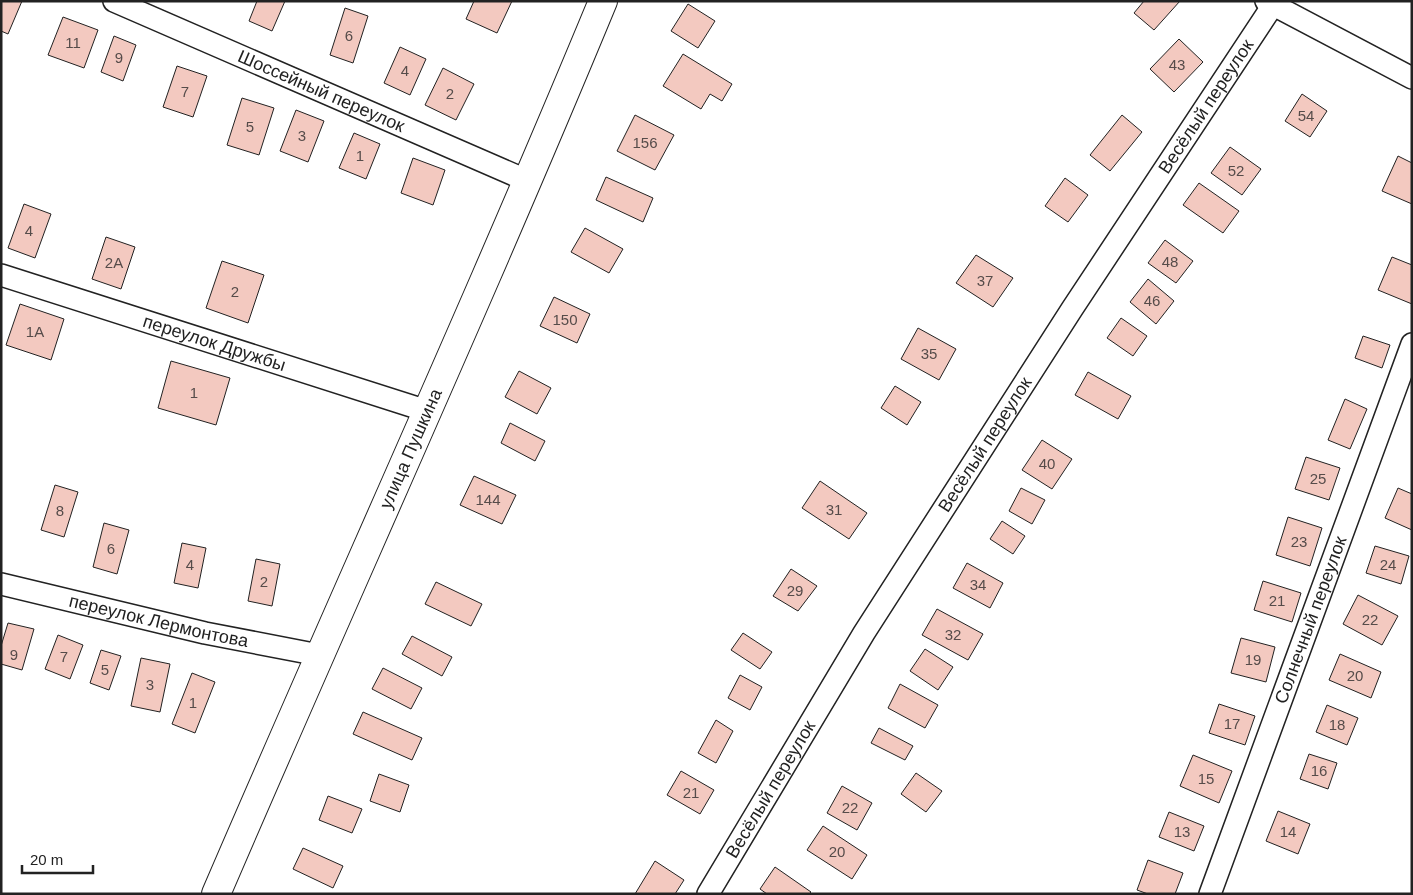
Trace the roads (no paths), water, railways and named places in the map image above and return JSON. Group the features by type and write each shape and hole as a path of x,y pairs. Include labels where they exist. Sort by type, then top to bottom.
{"main road":[{"name":"улица Пушкина","path":"216,894 528,181 603,1"}],"street":[{"name":"Шоссейный переулок","path":"114,1 528,181"},
{"path":"1270,3 1412,78"},
{"name":"Весёлый переулок","path":"708,894 870,624 1270,3"},
{"name":"переулок Дружбы","path":"1,275 427,411"},
{"name":"Солнечный переулок","path":"1210,894 1412,344"},
{"name":"переулок Лермонтова","path":"1,584 205,633 319,655"}]}
